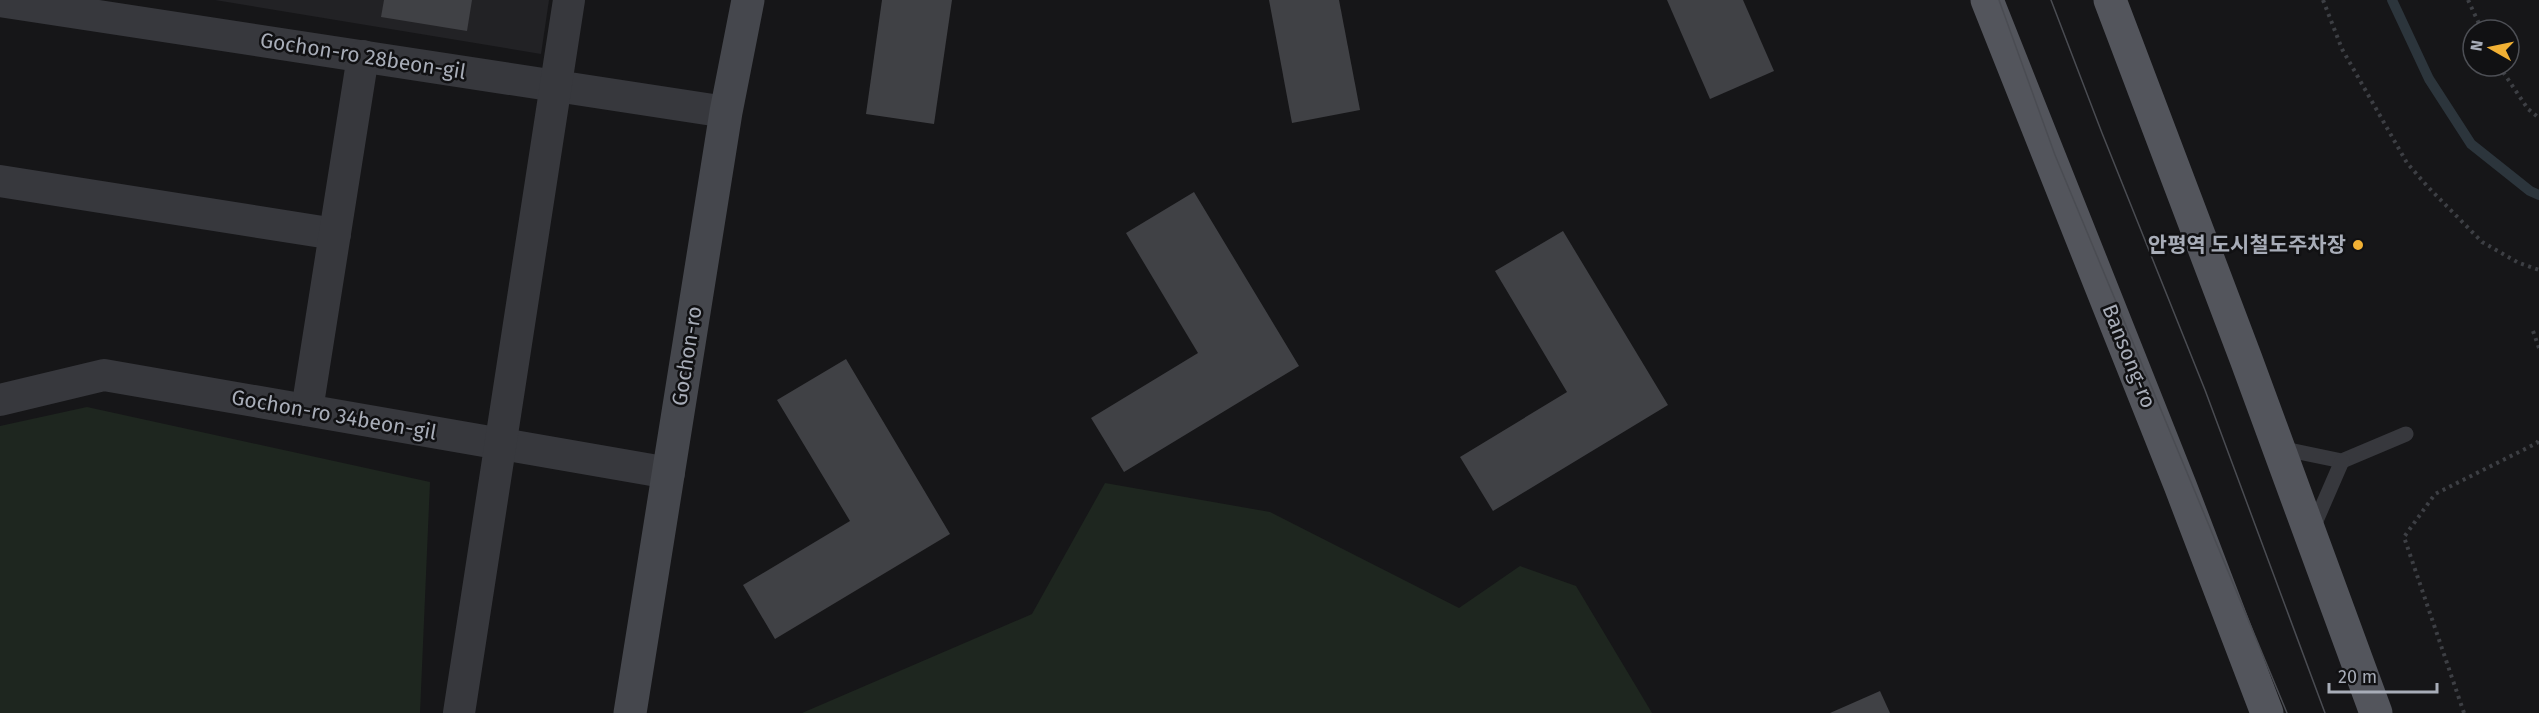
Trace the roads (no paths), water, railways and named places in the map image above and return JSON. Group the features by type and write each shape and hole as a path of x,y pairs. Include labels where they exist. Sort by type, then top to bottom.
{"main road":[{"name":"Bansong-ro","path":"1987,0 2180,484 2267,713"},
{"path":"2110,0 2376,713"}],"street":[{"path":"459,713 568,0"},
{"name":"Gochon-ro","path":"630,713 726,112 748,0"},
{"name":"Gochon-ro 28beon-gil","path":"0,1 726,112"},
{"path":"307,410 363,56"},
{"path":"0,181 335,234"},
{"name":"Gochon-ro 34beon-gil","path":"0,400 104,375 669,473"}],"lane":[{"path":"2279,448 2342,461 2406,434"},
{"path":"2310,533 2342,461"}],"waterway":[{"path":"2392,0 2429,79 2471,144 2530,191 2539,195"}],"tram line":[{"path":"1999,0 2055,155 2287,713"},
{"path":"2051,0 2205,390 2325,713"}],"place":[{"name":"안평역 도시철도주차장","path":"2358,245"}]}
